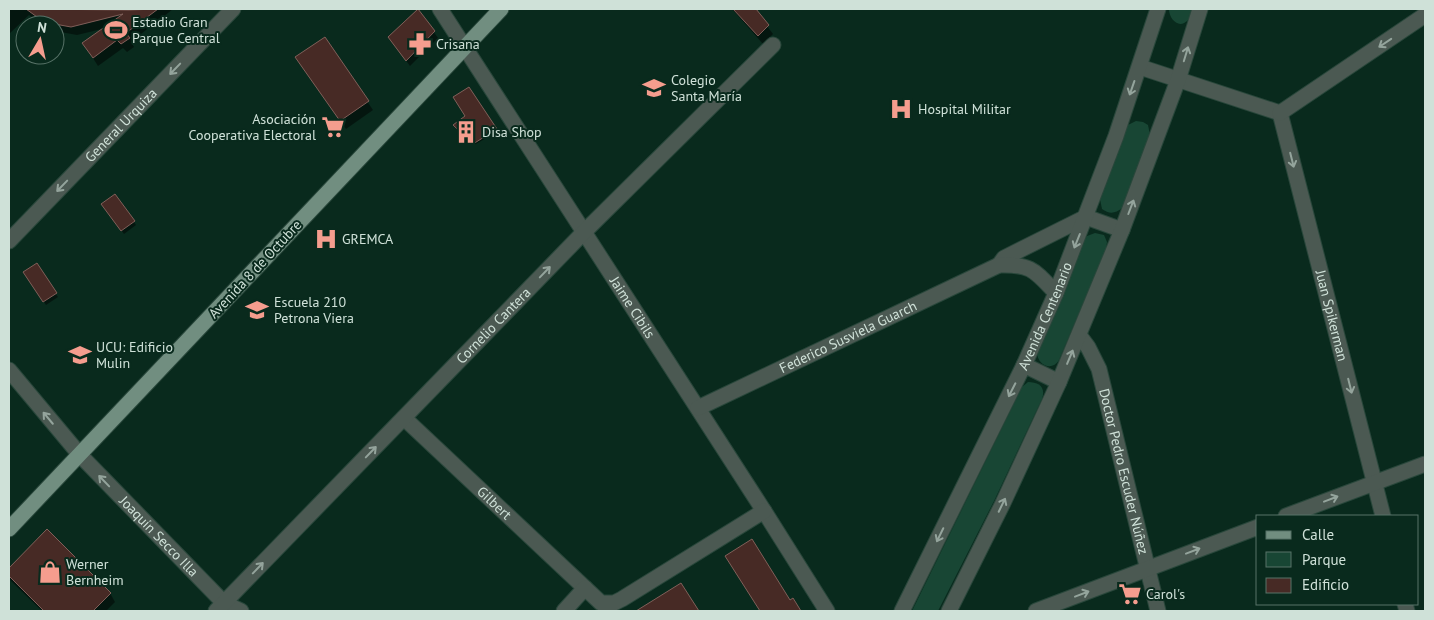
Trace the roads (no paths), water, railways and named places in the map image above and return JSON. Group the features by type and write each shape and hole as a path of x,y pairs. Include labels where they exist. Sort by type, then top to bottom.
{"main road":[{"name":"Avenida 8 de Octubre","path":"9,529 501,9"}],"street":[{"name":"General Urquiza","path":"9,241 233,9"},
{"name":"Jaime Cibils","path":"440,9 827,610"},
{"name":"Avenida Centenario","path":"902,611 1024,365 1056,293 1086,217 1140,67 1158,9"},
{"path":"949,611 1003,504 1079,336 1122,230 1178,80 1200,9"},
{"path":"1140,67 1280,113 1425,15"},
{"name":"Cornelio Cantera","path":"220,607 584,232 773,45"},
{"name":"Juan Spikerman","path":"1280,113 1383,515"},
{"path":"1086,217 1122,230"},
{"name":"Federico Susviela Guarch","path":"999,265 1004,258 1086,217"},
{"name":"Federico Susviela Guarch","path":"698,408 999,265 1021,266 1034,270 1056,293"},
{"name":"Doctor Pedro Escuder Núñez","path":"1079,336 1088,346 1099,369 1158,611"},
{"path":"1024,365 1059,382"},
{"name":"Joaquín Secco Illa","path":"9,370 80,455 220,607 241,611"},
{"name":"Gilbert","path":"404,418 585,588"},
{"path":"1289,515 1425,464"},
{"path":"564,611 585,588 601,602 614,603 622,600 764,511"},
{"path":"1036,611 1256,528"}],"place":[{"name":"Estadio Gran Parque Central","path":"116,30"},
{"name":"Crisana","path":"420,44"},
{"name":"Colegio Santa María","path":"654,88"},
{"name":"Hospital Militar","path":"901,109"},
{"name":"Asociación Cooperativa Electoral","path":"333,127"},
{"name":"Disa Shop","path":"466,132"},
{"name":"GREMCA","path":"326,239"},
{"name":"Escuela 210 Petrona Viera","path":"257,310"},
{"name":"UCU: Edificio Mulin","path":"80,355"},
{"name":"Werner Bernheim","path":"50,572"},
{"name":"Carol's","path":"1130,594"}]}
